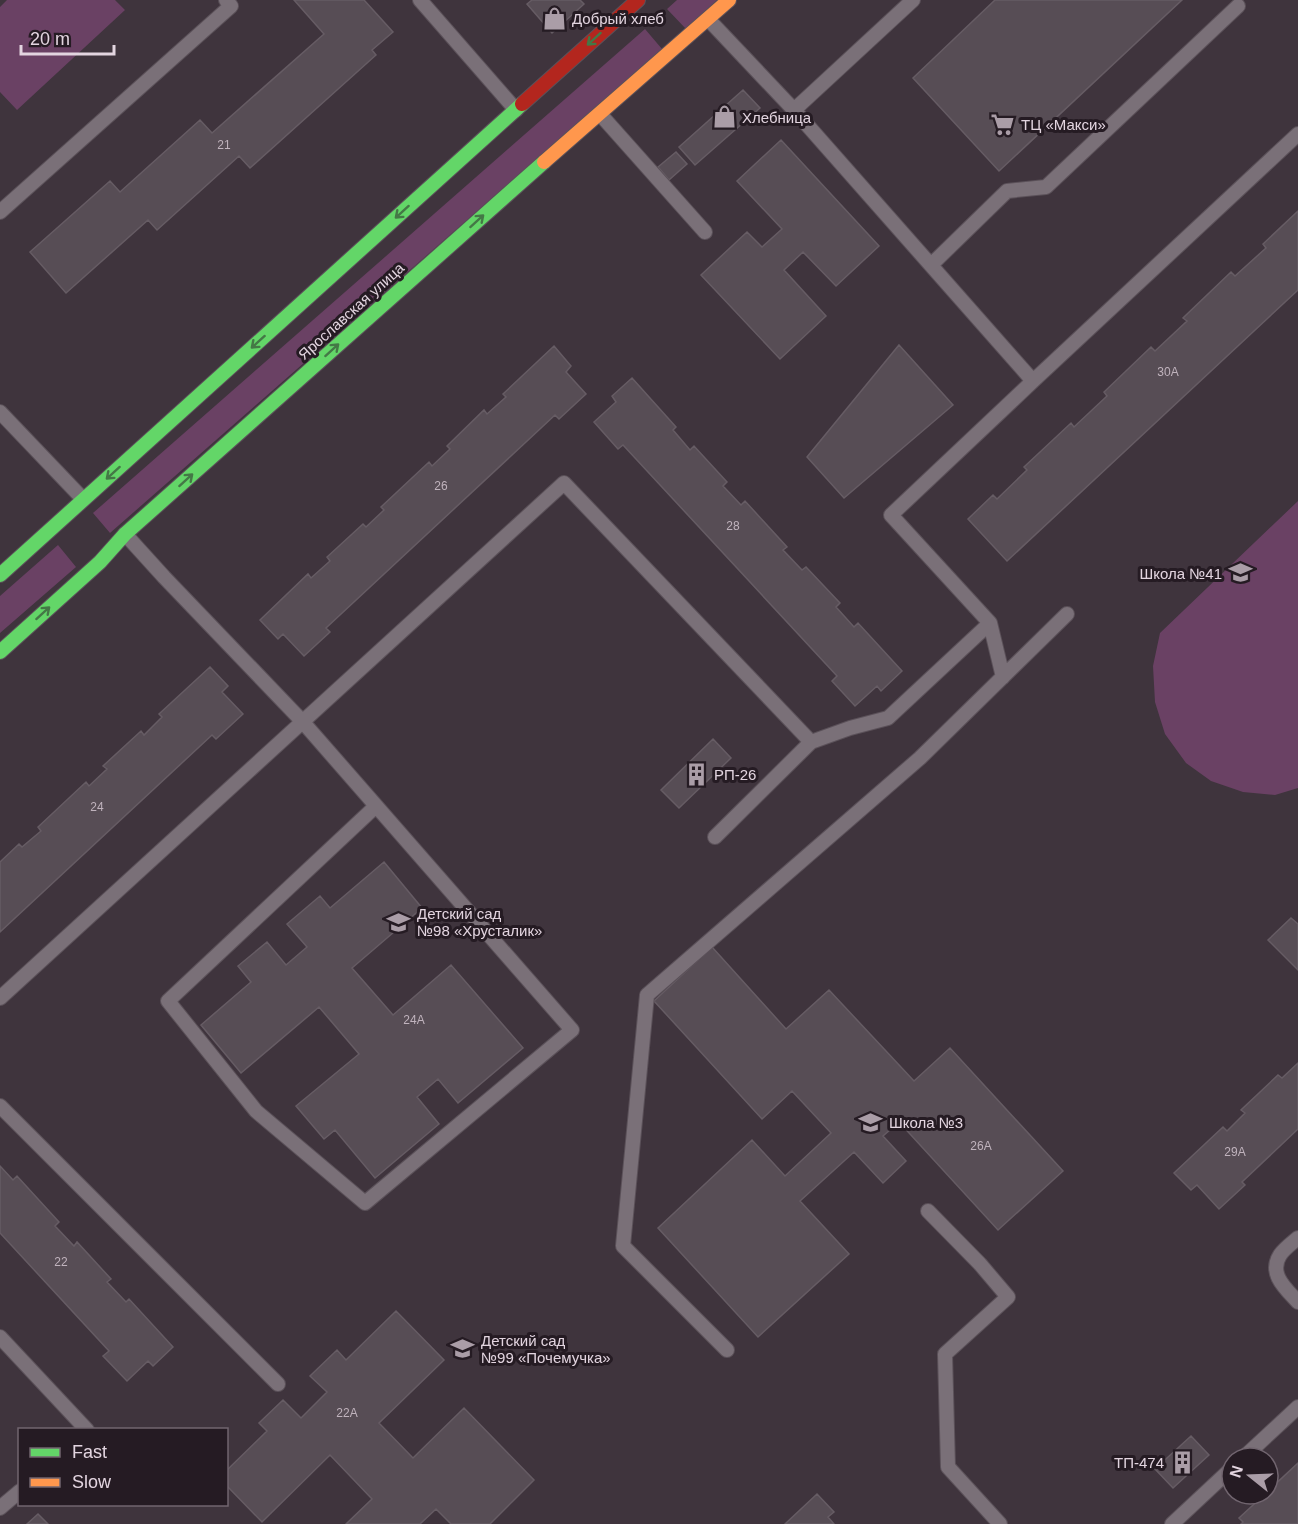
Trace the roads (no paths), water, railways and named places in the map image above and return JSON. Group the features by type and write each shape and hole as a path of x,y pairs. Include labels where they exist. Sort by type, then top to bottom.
{"main road":[{"path":"0,575 638,0"},
{"name":"Ярославская улица","path":"0,652 100,562 125,534 729,0"}],"lane":[{"path":"0,212 231,6 226,0"},
{"path":"420,0 516,110"},
{"path":"794,110 913,0"},
{"path":"931,265 1007,191 1046,188 1238,6"},
{"path":"708,19 794,110 1033,381"},
{"path":"600,114 705,232"},
{"path":"1003,677 990,623 891,515 1298,134"},
{"path":"0,412 83,499"},
{"path":"0,998 564,483 811,742"},
{"path":"125,534 302,721 572,1030 365,1203 256,1111 168,1001 376,806"},
{"path":"727,1350 622,1246 647,995 920,758 1067,614"},
{"path":"715,837 811,742 888,718 990,623"},
{"path":"0,1106 278,1384"},
{"path":"928,1211 980,1264 1008,1297 945,1354 948,1467 1000,1524"},
{"path":"1298,1238 1280,1255 1276,1267 1278,1280 1298,1302"},
{"path":"0,1337 85,1428"},
{"path":"1256,1446 1298,1407"},
{"path":"1172,1524 1220,1479"},
{"path":"0,1508 18,1493"}],"place":[{"name":"Добрый хлеб","path":"554,18"},
{"name":"Хлебница","path":"724,117"},
{"name":"ТЦ «Макси»","path":"1003,124"},
{"name":"Школа №41","path":"1240,573"},
{"name":"РП-26","path":"696,774"},
{"name":"Детский сад №98 «Хрусталик»","path":"399,922"},
{"name":"Школа №3","path":"871,1122"},
{"name":"Детский сад №99 «Почемучка»","path":"463,1349"},
{"name":"ТП-474","path":"1182,1462"}]}
